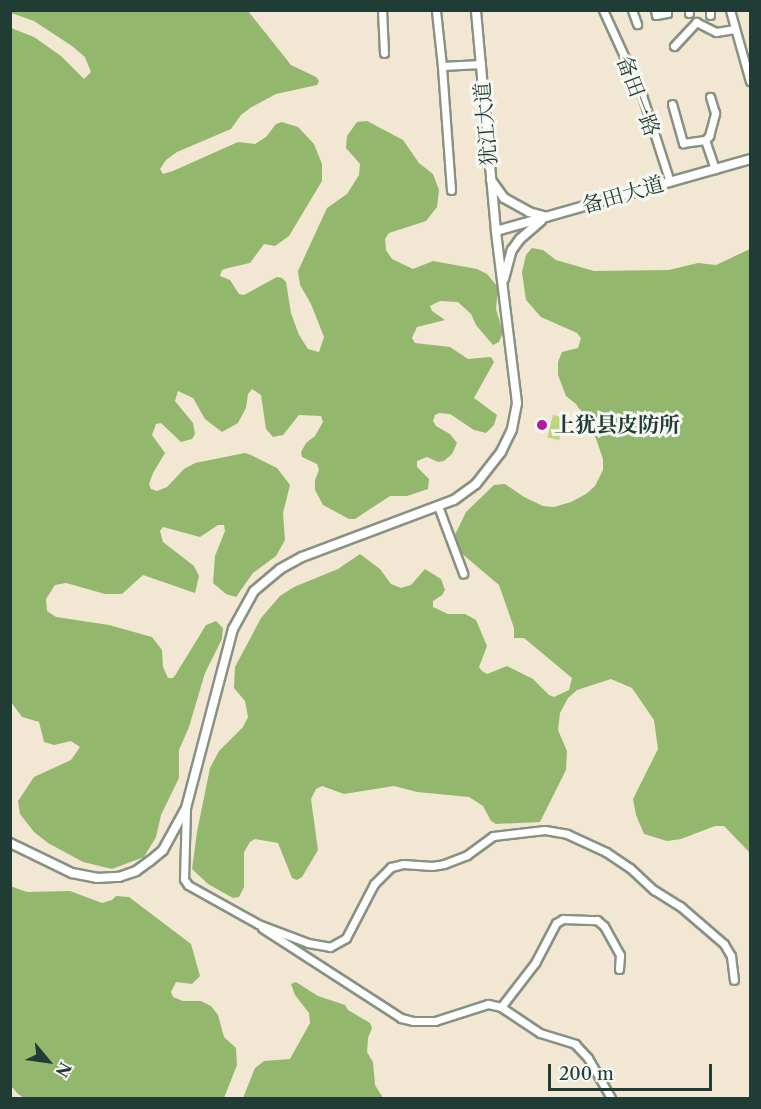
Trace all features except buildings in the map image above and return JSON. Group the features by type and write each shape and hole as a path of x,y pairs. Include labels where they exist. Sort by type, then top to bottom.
{"main road":[{"name":"犹江大道","path":"10,843 72,873 97,878 119,877 136,871 164,850 186,808 233,629 254,591 280,569 302,558 454,500 483,478 501,452 512,429 516,403 496,231 476,12"},
{"name":"备田大道","path":"496,231 750,159"},
{"path":"491,180 510,202 546,217 520,239 512,250 502,286"}],"street":[{"path":"382,10 384,53"},
{"name":"备田一路","path":"603,10 642,95 670,182"},
{"path":"632,10 637,24"},
{"path":"655,10 656,15 667,13 667,10"},
{"path":"730,10 750,81"},
{"path":"436,11 451,190"},
{"path":"674,46 696,22 716,32 735,29"},
{"path":"442,66 481,64"},
{"path":"672,104 682,143 705,140 709,136 715,113 710,97"},
{"path":"705,140 715,169"},
{"path":"438,506 463,573"},
{"path":"186,808 184,879 197,891 258,924 308,943 330,947 346,938 352,930 366,895 391,867 403,864 432,866 444,864 467,855 501,833 556,831 593,845 621,861 654,890 693,916 728,950 733,962 734,980"},
{"path":"501,1007 535,963 556,923 563,919 586,919 597,921 604,926 620,955 619,969"},
{"path":"258,924 284,944 401,1018 413,1021 435,1021 488,1004 501,1007 540,1034 575,1044 588,1058 611,1098"}],"green space":[{"path":"11,10 248,11 291,65 316,77 319,81 317,85 276,94 241,115 231,129 177,152 166,160 160,169 163,174 173,171 238,142 255,144 266,137 276,124 282,122 298,127 314,144 322,164 322,181 289,236 275,246 264,244 250,263 222,270 220,276 230,280 239,294 244,295 277,277 282,278 286,282 291,313 299,335 308,349 319,352 324,337 311,304 300,285 298,271 327,208 347,194 359,175 360,164 346,148 347,136 357,122 367,121 403,140 419,163 433,174 439,190 437,207 426,221 389,233 385,239 386,250 392,259 413,269 433,261 477,269 487,274 498,287 496,309 503,332 499,342 493,345 476,325 471,314 458,302 440,301 430,306 432,311 445,320 417,327 412,338 415,343 450,347 468,359 491,357 494,362 474,398 497,415 494,425 486,433 474,430 450,414 435,415 433,421 436,426 450,434 457,443 452,454 444,461 438,462 427,457 417,461 417,467 429,479 428,489 407,496 390,496 355,519 349,519 323,505 315,490 315,480 319,470 317,464 302,457 301,452 306,443 315,436 323,422 321,416 299,415 283,435 273,437 266,429 261,395 252,389 238,423 222,432 205,419 193,398 178,391 175,401 193,423 195,434 192,439 181,442 161,423 156,424 152,435 165,453 153,473 149,484 151,489 157,491 167,487 184,469 195,463 245,453 251,455 277,468 290,485 283,513 285,540 276,556 253,573 236,597 226,594 213,583 215,556 225,531 224,525 218,525 200,537 163,527 160,531 163,542 194,566 199,576 195,593 143,575 122,594 105,594 66,583 55,585 46,599 47,611 56,617 109,625 152,637 162,650 163,667 168,678 173,678 176,674 206,625 216,621 223,628 222,639 205,673 189,727 179,750 179,778 161,815 156,837 144,857 112,869 83,862 48,843 34,832 20,814 18,801 34,777 71,760 80,747 71,741 54,745 44,742 39,722 22,717 11,702 11,28 34,37 61,56 84,79 91,72 85,57 72,46 34,21 11,13"},
{"path":"532,248 543,250 556,260 594,271 669,270 698,263 716,265 750,249 750,853 724,826 715,826 681,839 667,841 644,834 636,815 633,799 658,749 654,720 632,688 611,679 577,690 568,698 560,713 558,730 567,751 566,770 540,822 496,824 491,821 483,806 469,797 417,792 394,786 344,794 322,786 316,789 311,799 318,850 302,877 297,880 292,878 278,843 255,839 250,842 244,852 244,887 239,897 233,898 208,884 192,869 197,832 210,768 219,751 243,727 248,717 245,701 234,688 235,667 261,618 280,596 294,587 338,569 360,554 380,569 391,584 401,588 411,585 425,569 441,579 445,590 433,601 433,607 448,614 465,614 476,620 487,646 479,667 482,671 487,674 507,666 533,679 554,697 569,690 572,678 524,638 514,638 514,628 499,585 460,552 454,537 466,512 494,485 505,484 543,506 554,507 586,494 595,486 603,470 603,459 593,430 576,404 566,396 558,375 558,362 562,352 578,348 581,338 577,333 541,317 526,300 522,272 526,255"},
{"path":"553,415 565,418 559,440 547,437"},
{"path":"10,886 27,892 70,891 102,903 116,896 129,897 191,944 200,976 192,984 176,982 171,992 173,997 183,1001 201,1001 211,1006 218,1015 224,1037 236,1048 237,1065 224,1098 24,1098 18,1094 10,1085"},
{"path":"296,982 318,996 345,1005 348,1010 370,1023 372,1028 368,1038 367,1052 373,1062 375,1085 383,1098 243,1098 255,1068 264,1061 290,1059 310,1023 309,1013 295,995 291,984"}],"place":[{"name":"上犹县皮防所","path":"542,425"}]}
